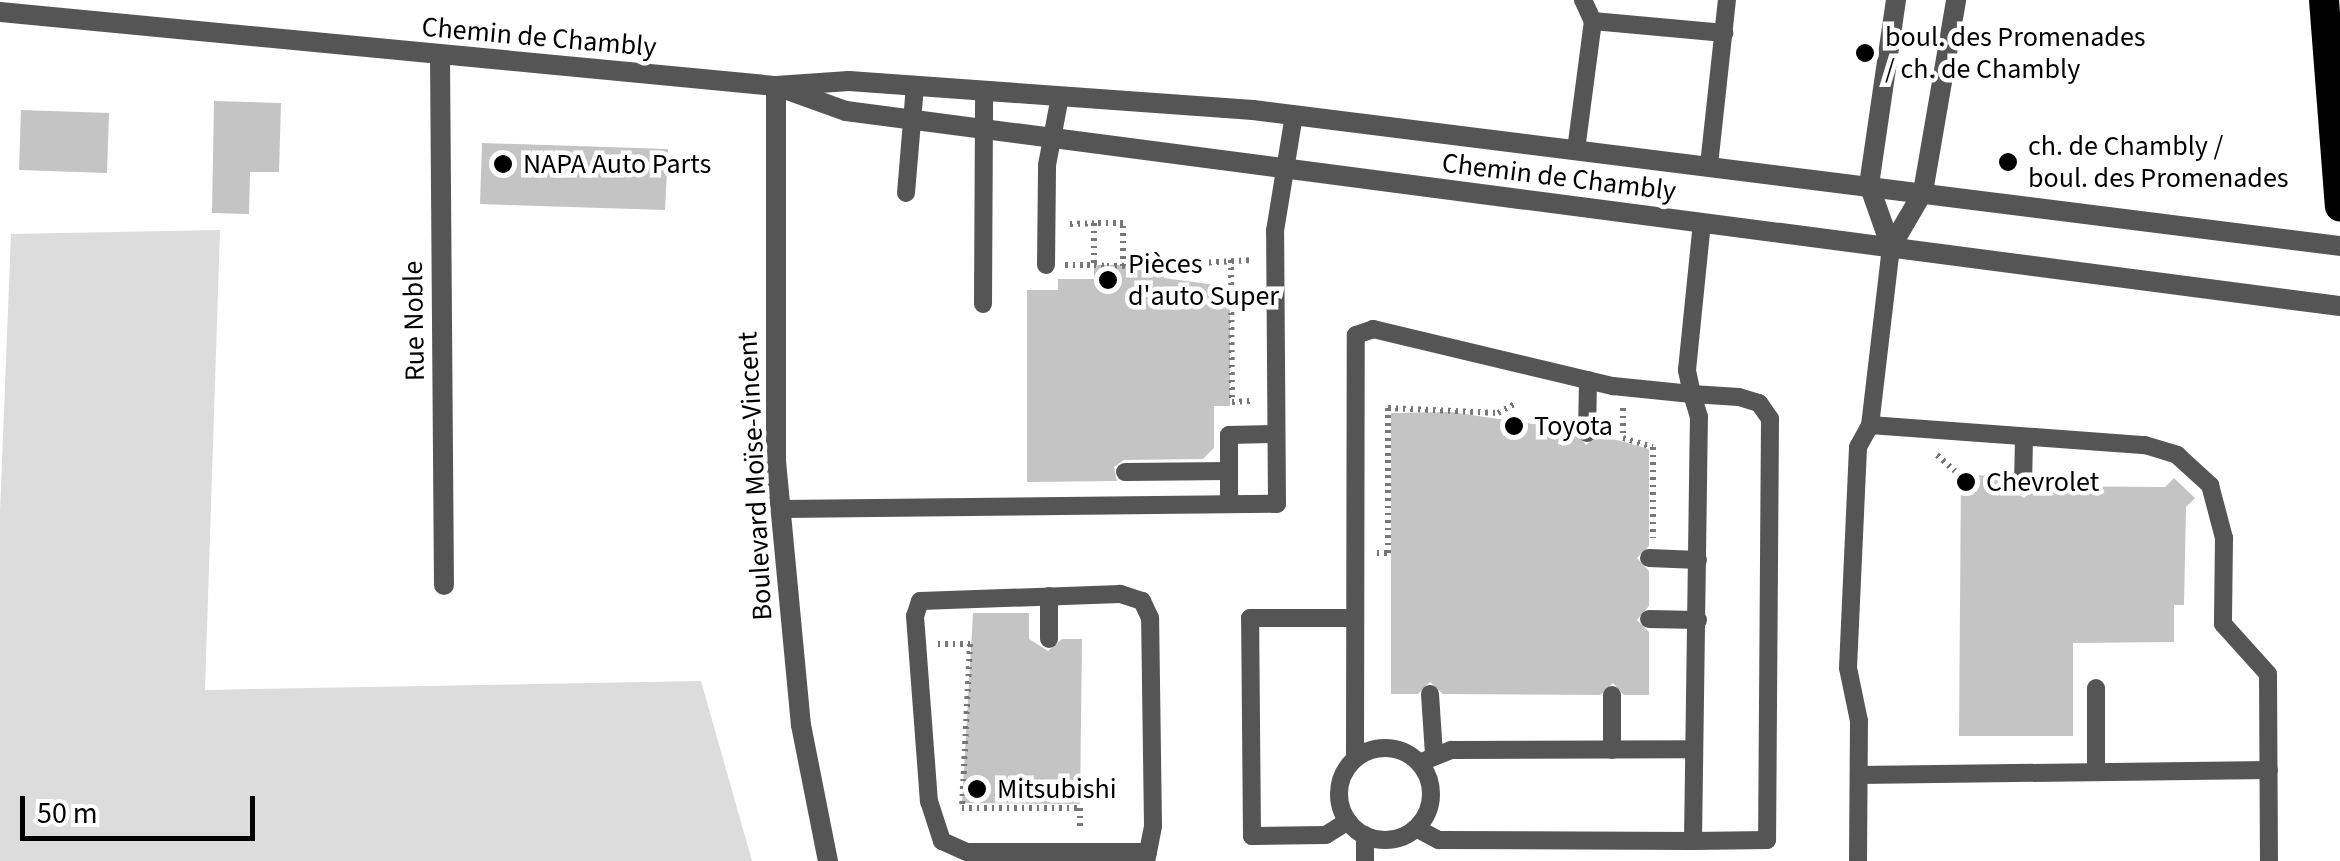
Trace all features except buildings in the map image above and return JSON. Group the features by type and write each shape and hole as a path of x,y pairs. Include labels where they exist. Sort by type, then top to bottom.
{"highway":[{"path":"2324,0 2340,206"}],"street":[{"path":"1891,247 1869,184 1896,0"},
{"path":"1891,247 1923,192 1956,0"},
{"name":"Chemin de Chambly","path":"0,12 776,86 845,80 1294,115 2340,246"},
{"name":"Rue Noble","path":"440,56 444,585"},
{"name":"Chemin de Chambly","path":"776,86 846,111 2340,306"},
{"name":"Boulevard Moïse-Vincent","path":"776,86 773,380 780,509 801,725 828,861"}],"lane":[{"path":"1583,0 1592,21"},
{"path":"1576,150 1596,0"},
{"path":"1709,165 1727,0"},
{"path":"1592,21 1724,33"},
{"path":"906,193 916,86"},
{"path":"983,304 984,91"},
{"path":"1046,266 1052,138 1060,96"},
{"path":"780,509 1277,504 1275,231 1294,115"},
{"path":"1693,840 1699,418 1687,370 1702,222"},
{"path":"1858,861 1860,720 1848,668 1858,447 1870,425 1891,247"},
{"path":"1416,828 1438,840 1768,840 1770,420 1751,399 1588,380 1373,329 1360,332 1354,344 1354,759 1339,793 1348,820 1365,835 1395,838 1416,828 1431,792 1427,758 1430,694"},
{"path":"1587,433 1588,380"},
{"path":"1870,425 2167,450 2210,486 2224,538 2223,624 2268,674 2269,861"},
{"path":"1230,504 1229,434 1276,434"},
{"path":"2023,486 2024,438"},
{"path":"1125,472 1229,471"},
{"path":"1649,558 1698,560"},
{"path":"1131,595 1149,612 1147,856 966,852 946,846 936,832 928,801 917,605 930,598 1131,595"},
{"path":"1050,596 1050,638"},
{"path":"1348,820 1326,835 1252,836 1250,618 1354,618"},
{"path":"1649,619 1698,620"},
{"path":"2096,688 2096,772"},
{"path":"1612,695 1612,750"},
{"path":"1354,759 1384,748 1427,758 1693,749"},
{"path":"1859,775 2269,770"},
{"path":"1365,835 1365,861"}],"path":[{"path":"1123,266 1124,223 1094,224 1094,266 1123,266 1259,260"},
{"path":"1231,260 1232,402 1259,402"},
{"path":"1373,553 1388,553 1388,408 1498,414 1515,406 1518,393"},
{"path":"1623,409 1623,438 1653,447 1654,540 1668,540"},
{"path":"1937,455 1956,470"},
{"path":"938,644 970,644 962,808 1080,808 1080,836"}],"shaded area":[{"path":"220,230 205,690 701,681 752,861 0,861 0,512 11,234"}],"place":[{"name":"boul. des Promenades / ch. de Chambly","path":"1865,53"},
{"name":"ch. de Chambly / boul. des Promenades","path":"2008,162"},
{"name":"NAPA Auto Parts","path":"503,164"},
{"name":"Pièces d'auto Super","path":"1108,280"},
{"name":"Toyota","path":"1514,426"},
{"name":"Chevrolet","path":"1966,482"},
{"name":"Mitsubishi","path":"977,789"}]}
